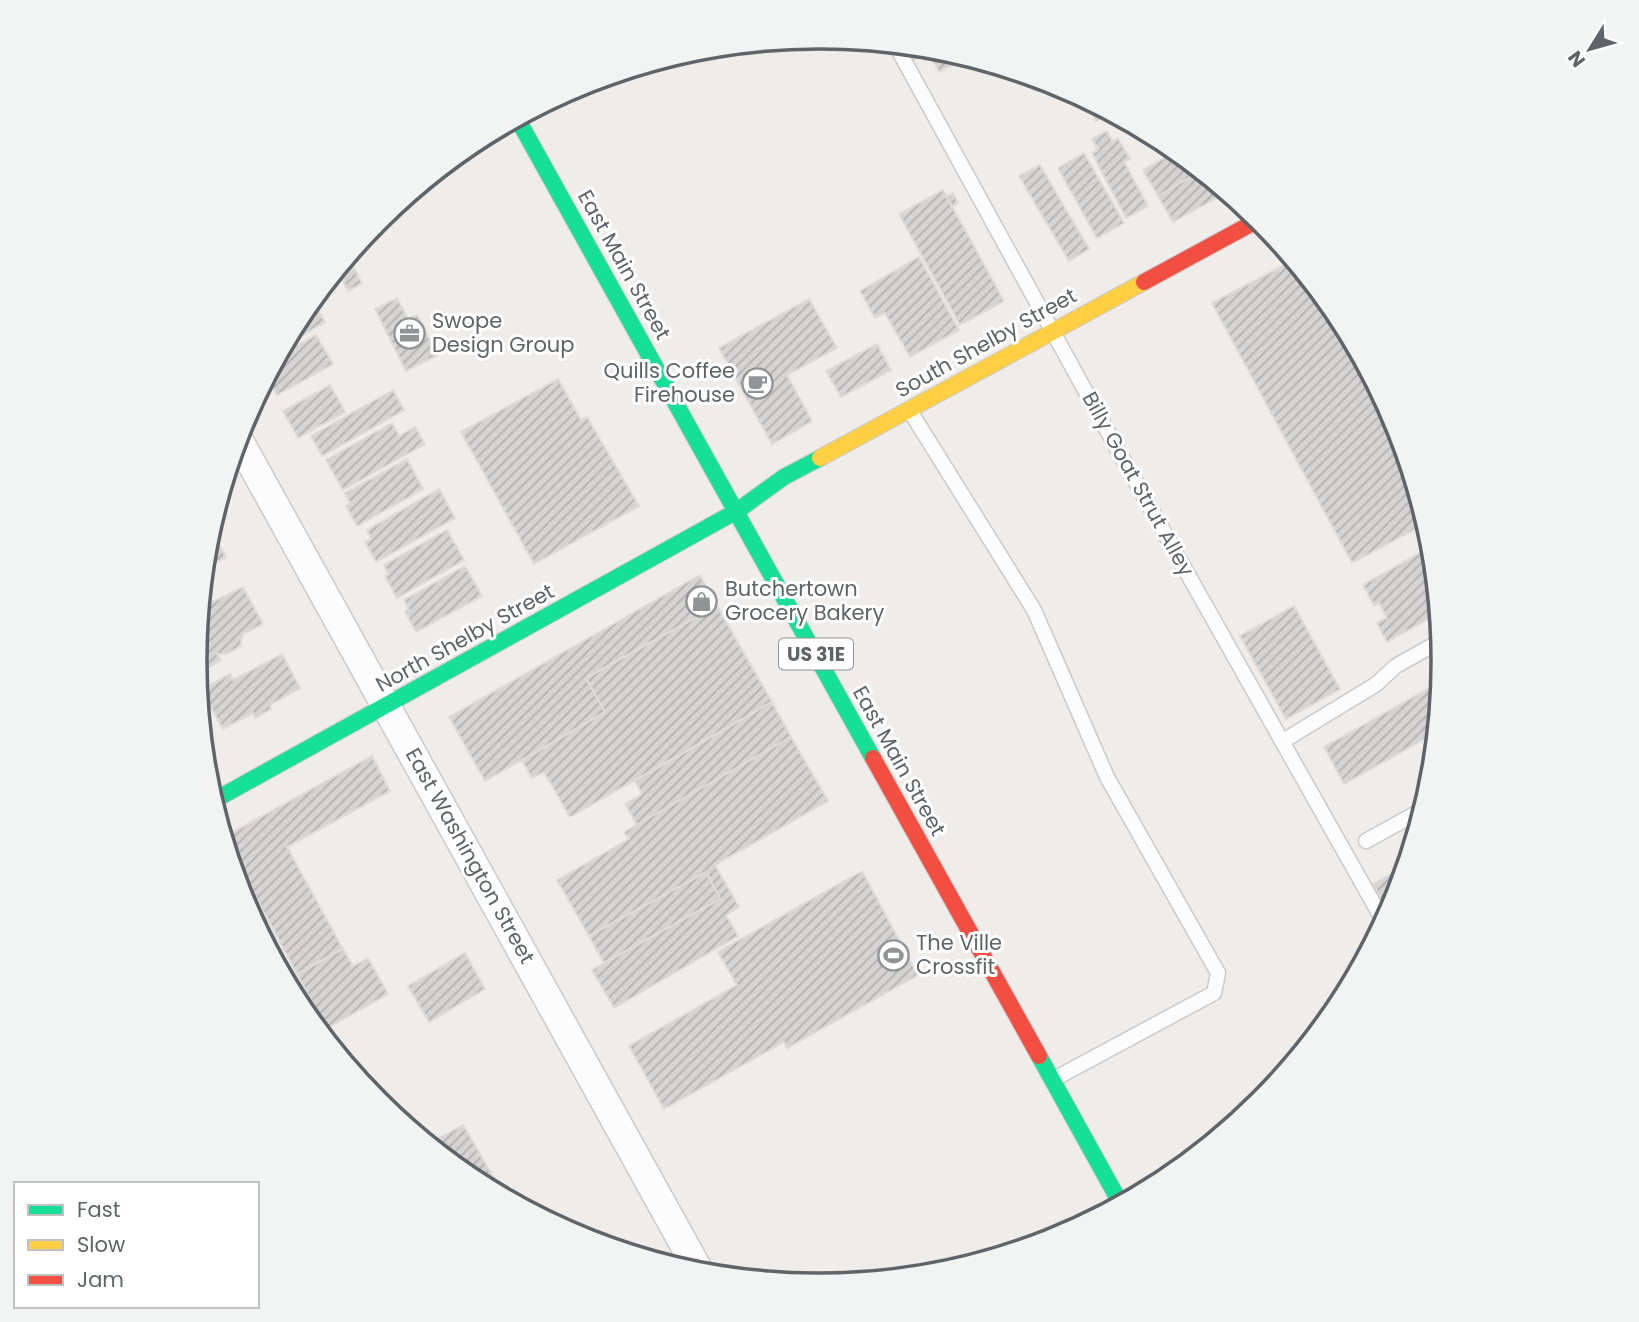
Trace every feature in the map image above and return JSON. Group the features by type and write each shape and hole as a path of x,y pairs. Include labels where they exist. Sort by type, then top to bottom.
{"main road":[{"name":"East Main Street","path":"522,127 1116,1196"},
{"name":"South Shelby Street","path":"737,511 784,477 1249,225"},
{"name":"North Shelby Street","path":"223,796 737,511"}],"street":[{"name":"East Washington Street","path":"245,451 692,1259"}],"lane":[{"name":"Billy Goat Strut Alley","path":"901,54 1378,911"},
{"path":"909,410 1034,610 1107,777 1218,973 1214,993 1052,1080"},
{"path":"1283,741 1375,685 1396,666 1431,646"},
{"path":"1366,841 1412,817"}],"building":[{"path":"932,60 953,64 939,72"},
{"path":"1107,131 1112,141 1118,138 1130,159 1124,162 1148,206 1126,218 1092,153 1098,150 1092,139"},
{"path":"1084,153 1124,223 1097,238 1058,168"},
{"path":"1167,157 1193,176 1158,196 1143,170"},
{"path":"1040,165 1089,249 1069,261 1019,176"},
{"path":"1193,176 1218,197 1173,222 1158,196"},
{"path":"943,190 1004,301 960,325 899,214"},
{"path":"953,193 958,203 952,206 946,197"},
{"path":"919,257 959,330 910,357 885,313 875,318 860,291"},
{"path":"1286,264 1328,321 1368,390 1399,464 1417,528 1352,563 1212,303"},
{"path":"354,268 362,283 348,291 342,278"},
{"path":"397,298 408,319 417,315 438,355 406,371 375,309"},
{"path":"809,299 837,348 787,375 812,421 772,444 719,348"},
{"path":"318,310 325,322 301,336"},
{"path":"316,335 333,364 277,395 273,387 294,347"},
{"path":"877,344 891,370 841,397 826,371"},
{"path":"558,379 581,420 587,417 639,506 534,564 461,432"},
{"path":"330,385 345,412 298,438 283,411"},
{"path":"393,390 404,410 322,456 311,436"},
{"path":"392,423 399,436 415,427 425,444 343,490 326,460"},
{"path":"407,459 423,489 357,526 346,506 350,503 345,493"},
{"path":"439,489 455,518 376,562 365,542 371,539 367,530"},
{"path":"447,530 464,560 397,598 385,576 389,574 384,565"},
{"path":"219,544 226,557 216,563"},
{"path":"1422,552 1430,618 1387,642 1377,623 1387,618 1379,603 1374,606 1363,585"},
{"path":"465,566 482,596 416,632 405,612 409,610 404,600"},
{"path":"700,575 717,606 586,678 605,712 485,781 449,717"},
{"path":"243,587 263,624 243,634 240,646 227,654 217,654 221,660 207,668 209,621 211,603"},
{"path":"717,606 772,702 570,817 544,772 532,778 522,761 605,712 586,678"},
{"path":"1294,606 1340,689 1286,719 1240,636"},
{"path":"282,654 300,688 270,705 271,709 255,718 253,713 223,729 209,705 208,686 230,674 233,680"},
{"path":"1431,687 1426,738 1344,784 1324,747"},
{"path":"772,702 791,737 637,825 625,804 642,794 635,781"},
{"path":"791,737 828,801 715,865 739,907 726,915 738,936 614,1008 592,970 720,899 706,872 589,936 557,880 629,839 624,832"},
{"path":"372,756 390,791 287,847 343,949 297,974 252,889 232,833"},
{"path":"862,871 918,975 787,1048 784,1042 664,1109 629,1046 737,985 718,952"},
{"path":"706,872 720,899 604,963 589,936"},
{"path":"1393,873 1382,901 1373,884"},
{"path":"343,949 353,966 368,958 388,994 329,1027 297,974"},
{"path":"465,953 485,989 429,1022 408,986"},
{"path":"463,1125 495,1180 479,1170 438,1139"}],"traffic: fast":[{"path":"522,127 873,758"},
{"path":"223,796 737,511 784,477 820,458"},
{"path":"1039,1056 1116,1196"}],"traffic: slow":[{"path":"820,458 1144,282"}],"traffic: jam":[{"path":"1144,282 1249,225"},
{"path":"873,758 1039,1056"}],"place":[{"name":"Swope Design Group","path":"409,333"},
{"name":"Quills Coffee Firehouse","path":"758,383"},
{"name":"Butchertown Grocery Bakery","path":"702,601"},
{"name":"The Ville Crossfit","path":"893,955"}]}
